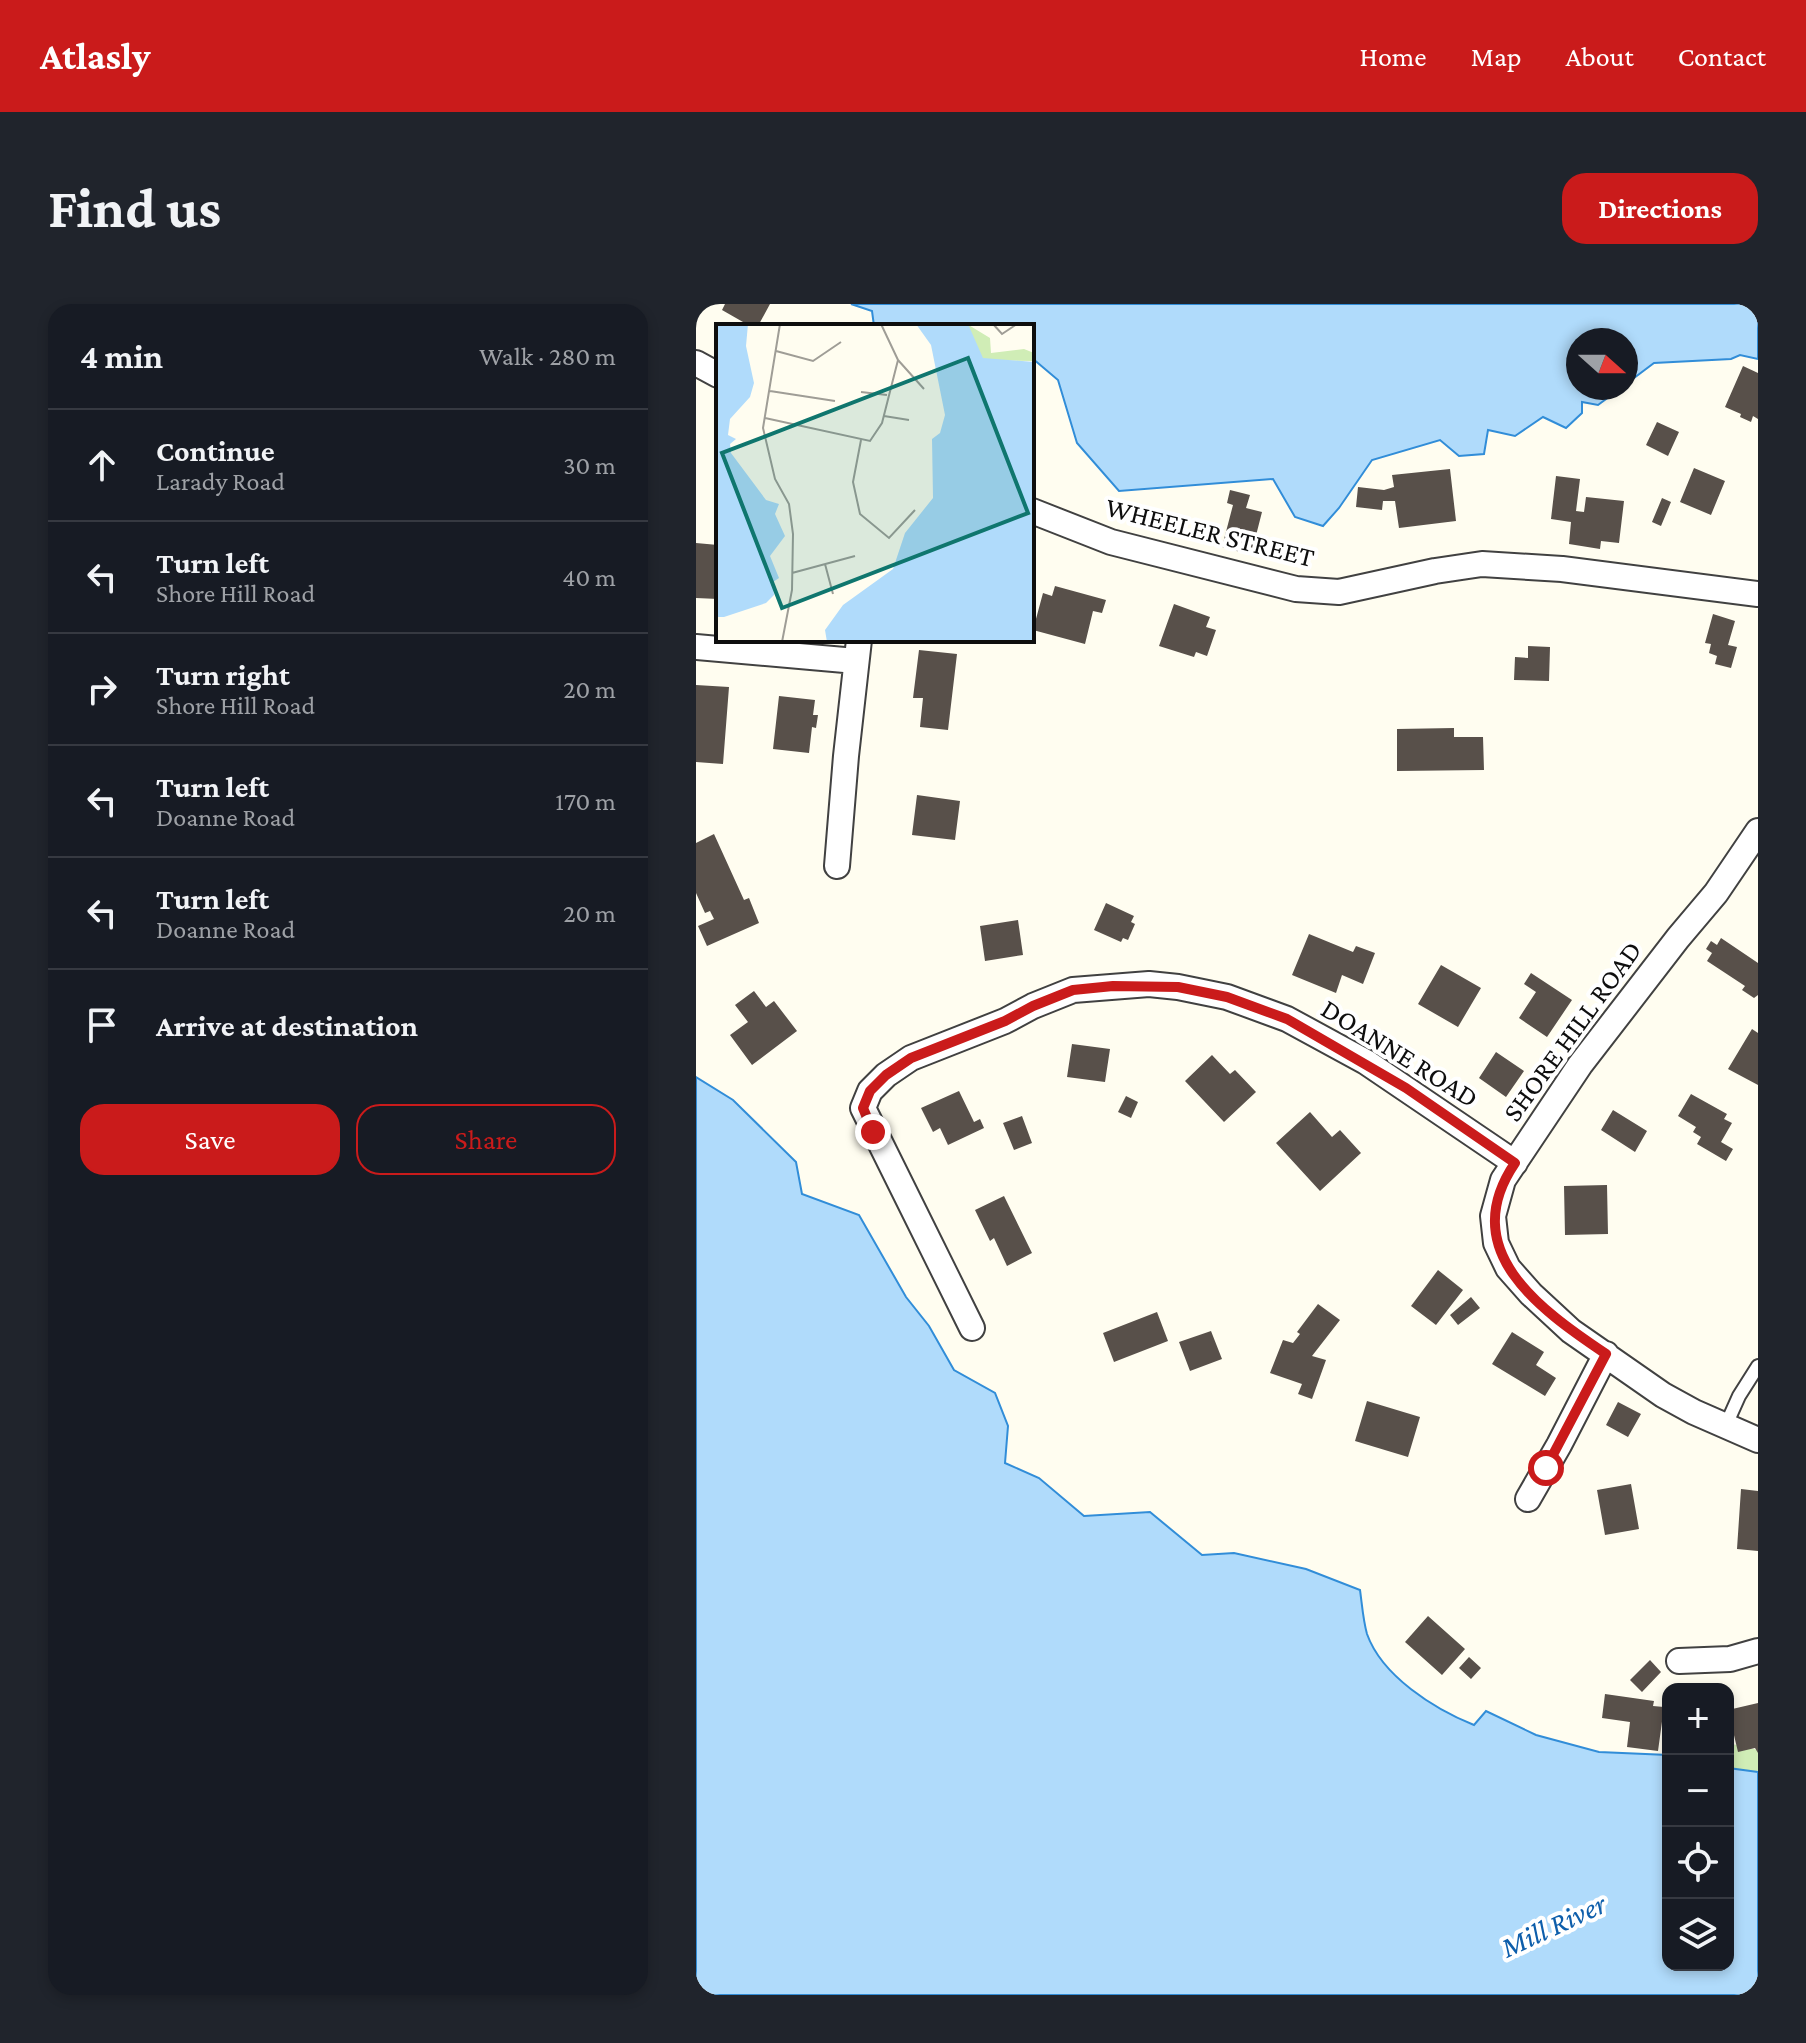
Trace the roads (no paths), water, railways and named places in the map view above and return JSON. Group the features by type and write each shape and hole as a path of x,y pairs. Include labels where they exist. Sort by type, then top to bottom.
{"street":[{"path":"696,363 716,374"},
{"name":"WHEELER STREET","path":"1034,512 1111,542 1296,589 1339,592 1482,564 1562,569 1758,594"},
{"path":"696,647 858,650 837,866"},
{"name":"SHORE HILL ROAD","path":"1758,831 1716,893 1580,1065 1503,1180 1493,1216 1496,1243 1508,1268 1571,1331 1663,1395 1758,1440"},
{"name":"DOANNE ROAD","path":"972,1328 863,1108 870,1091 886,1075 911,1058 1073,990 1113,986 1178,987 1227,997 1287,1019 1406,1088 1515,1163"},
{"path":"1528,1499 1606,1354"},
{"path":"1679,1661 1730,1659 1758,1651"}],"lane":[{"path":"1726,1425 1758,1366"}],"water":[{"path":"851,304 1758,304 1758,359 1740,355 1731,359 1654,363 1638,375 1638,328 1566,328 1566,400 1605,400 1598,405 1582,402 1582,413 1566,428 1543,417 1515,436 1488,430 1484,454 1459,456 1440,440 1372,460 1323,526 1295,517 1273,479 1119,491 1077,443 1058,380 1034,360 1034,324 874,324 872,311"},
{"name":"Mill River","path":"696,1077 733,1100 796,1162 802,1194 859,1215 906,1297 929,1326 954,1370 995,1393 1008,1426 1005,1463 1039,1478 1084,1516 1150,1512 1202,1555 1234,1553 1306,1569 1360,1590 1367,1634 1384,1664 1427,1700 1474,1725 1486,1711 1536,1735 1599,1752 1662,1755 1662,1971 1734,1971 1734,1769 1758,1772 1758,1995 696,1995"}]}
